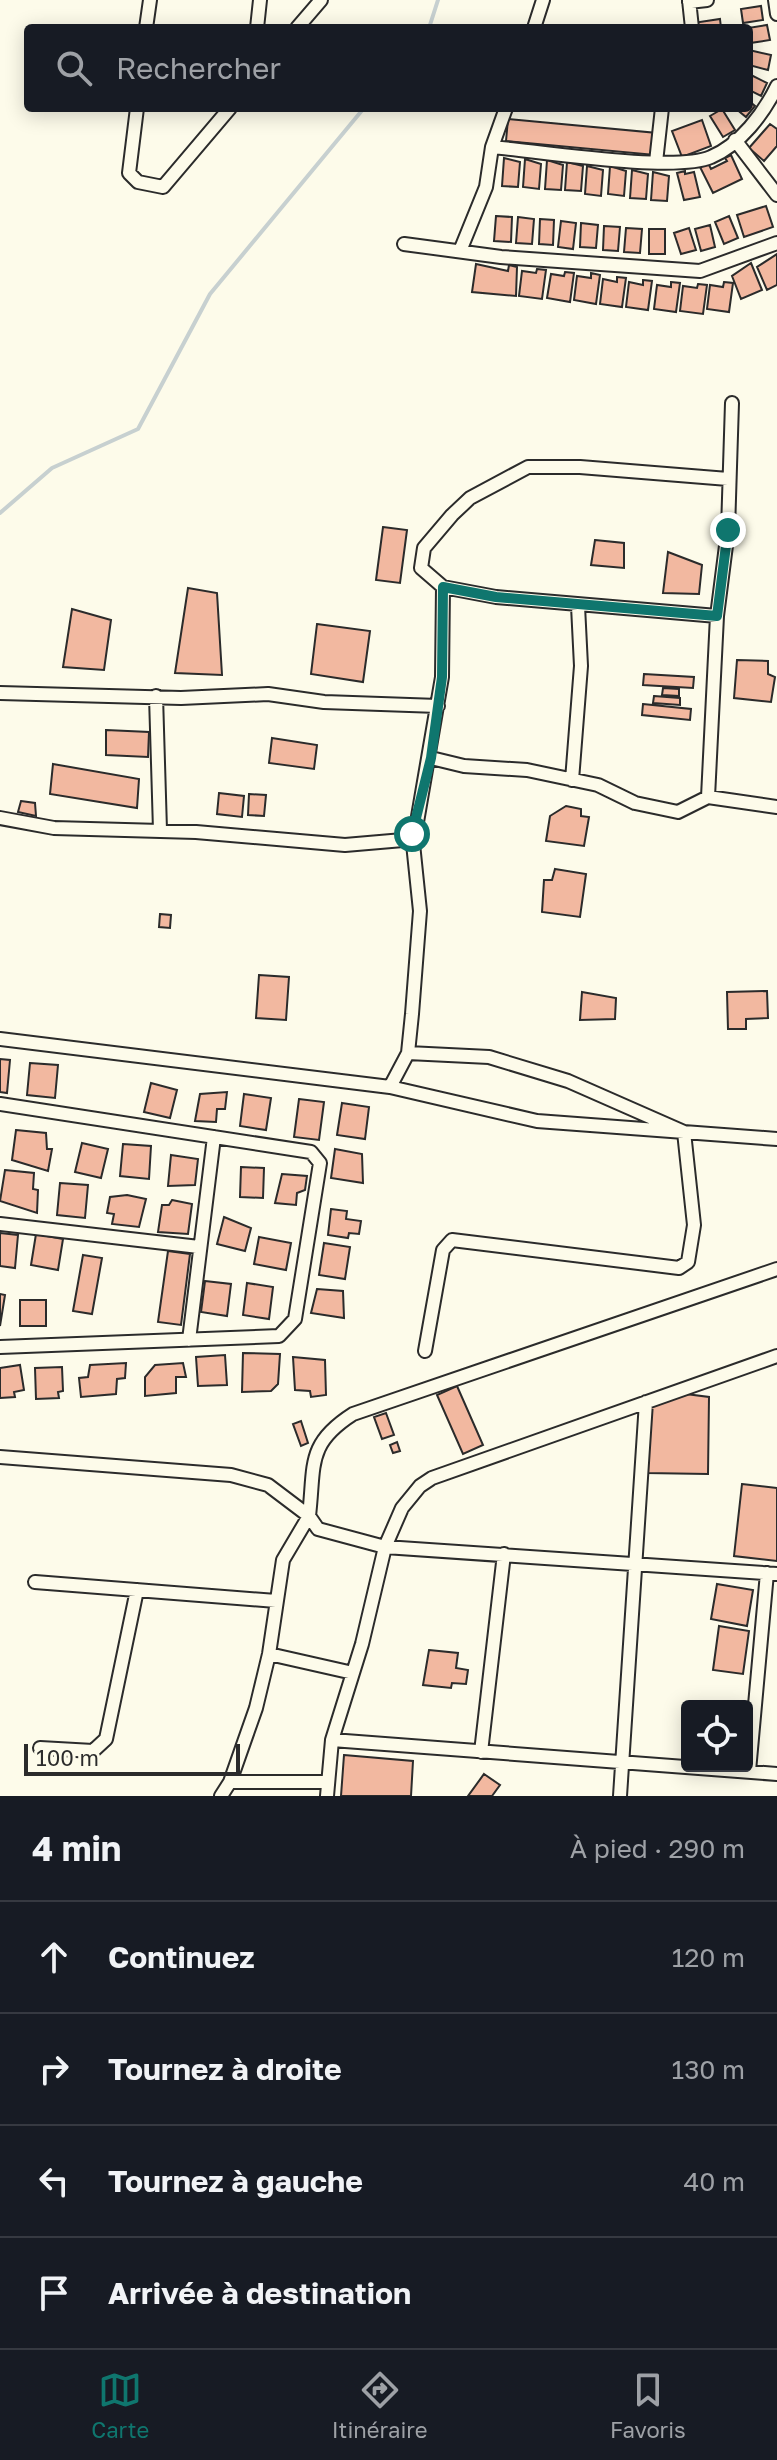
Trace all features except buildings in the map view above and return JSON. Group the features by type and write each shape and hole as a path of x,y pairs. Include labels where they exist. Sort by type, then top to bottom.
{"street":[{"path":"147,24 150,0"},
{"path":"257,24 260,0"},
{"path":"300,24 321,0"},
{"path":"535,24 543,0"},
{"path":"692,24 689,1 707,0"},
{"path":"775,0 777,14"},
{"path":"492,147 656,162 711,158 735,140 764,111 777,86"},
{"path":"137,112 129,173 138,182 163,187 227,112"},
{"path":"460,251 486,187 492,147 505,112"},
{"path":"656,162 662,112"},
{"path":"735,140 777,195"},
{"path":"404,244 646,269 700,271 777,243"},
{"path":"708,797 717,616 728,530 732,403"},
{"path":"717,616 496,597 443,587 421,568 424,548 470,498 528,467 580,467 728,479"},
{"path":"390,1087 408,1053 420,911 412,834 431,758 438,706 445,627 443,587"},
{"path":"572,780 581,666 578,606"},
{"path":"0,693 181,698 268,694 324,702 438,706"},
{"path":"156,696 160,830"},
{"path":"431,758 464,766 527,770 606,788 635,803 678,812 708,797 777,807"},
{"path":"0,818 54,828 160,830 345,845 396,841 412,834"},
{"path":"0,1039 390,1087 537,1121 777,1139"},
{"path":"408,1053 489,1057 568,1081 684,1132"},
{"path":"0,1104 311,1152 320,1163 292,1326 279,1336 0,1347"},
{"path":"425,1351 443,1250 452,1240 679,1268 688,1262 694,1225 684,1132"},
{"path":"189,1340 214,1137"},
{"path":"0,1224 199,1247"},
{"path":"221,1796 230,1782 256,1708 269,1654 283,1560 309,1516 318,1445 332,1428 353,1414 777,1269"},
{"path":"327,1796 332,1740 353,1673 385,1547 402,1508 420,1486 432,1478 777,1356"},
{"path":"620,1796 646,1402"},
{"path":"0,1457 231,1475 268,1485 309,1516 318,1529 385,1547 772,1574 753,1737"},
{"path":"481,1752 504,1554"},
{"path":"35,1582 276,1601"},
{"path":"40,1748 93,1751 106,1739 137,1590"},
{"path":"269,1654 353,1673"},
{"path":"332,1740 681,1767"},
{"path":"753,1771 777,1774"},
{"path":"230,1782 328,1782"}],"waterway":[{"path":"430,24 438,0"},
{"path":"0,513 52,468 138,429 210,294 361,112"}],"route":[{"path":"412,834 416,828 431,758 442,677 445,627 443,587 496,597 578,606 622,606 717,616 728,530"}]}
